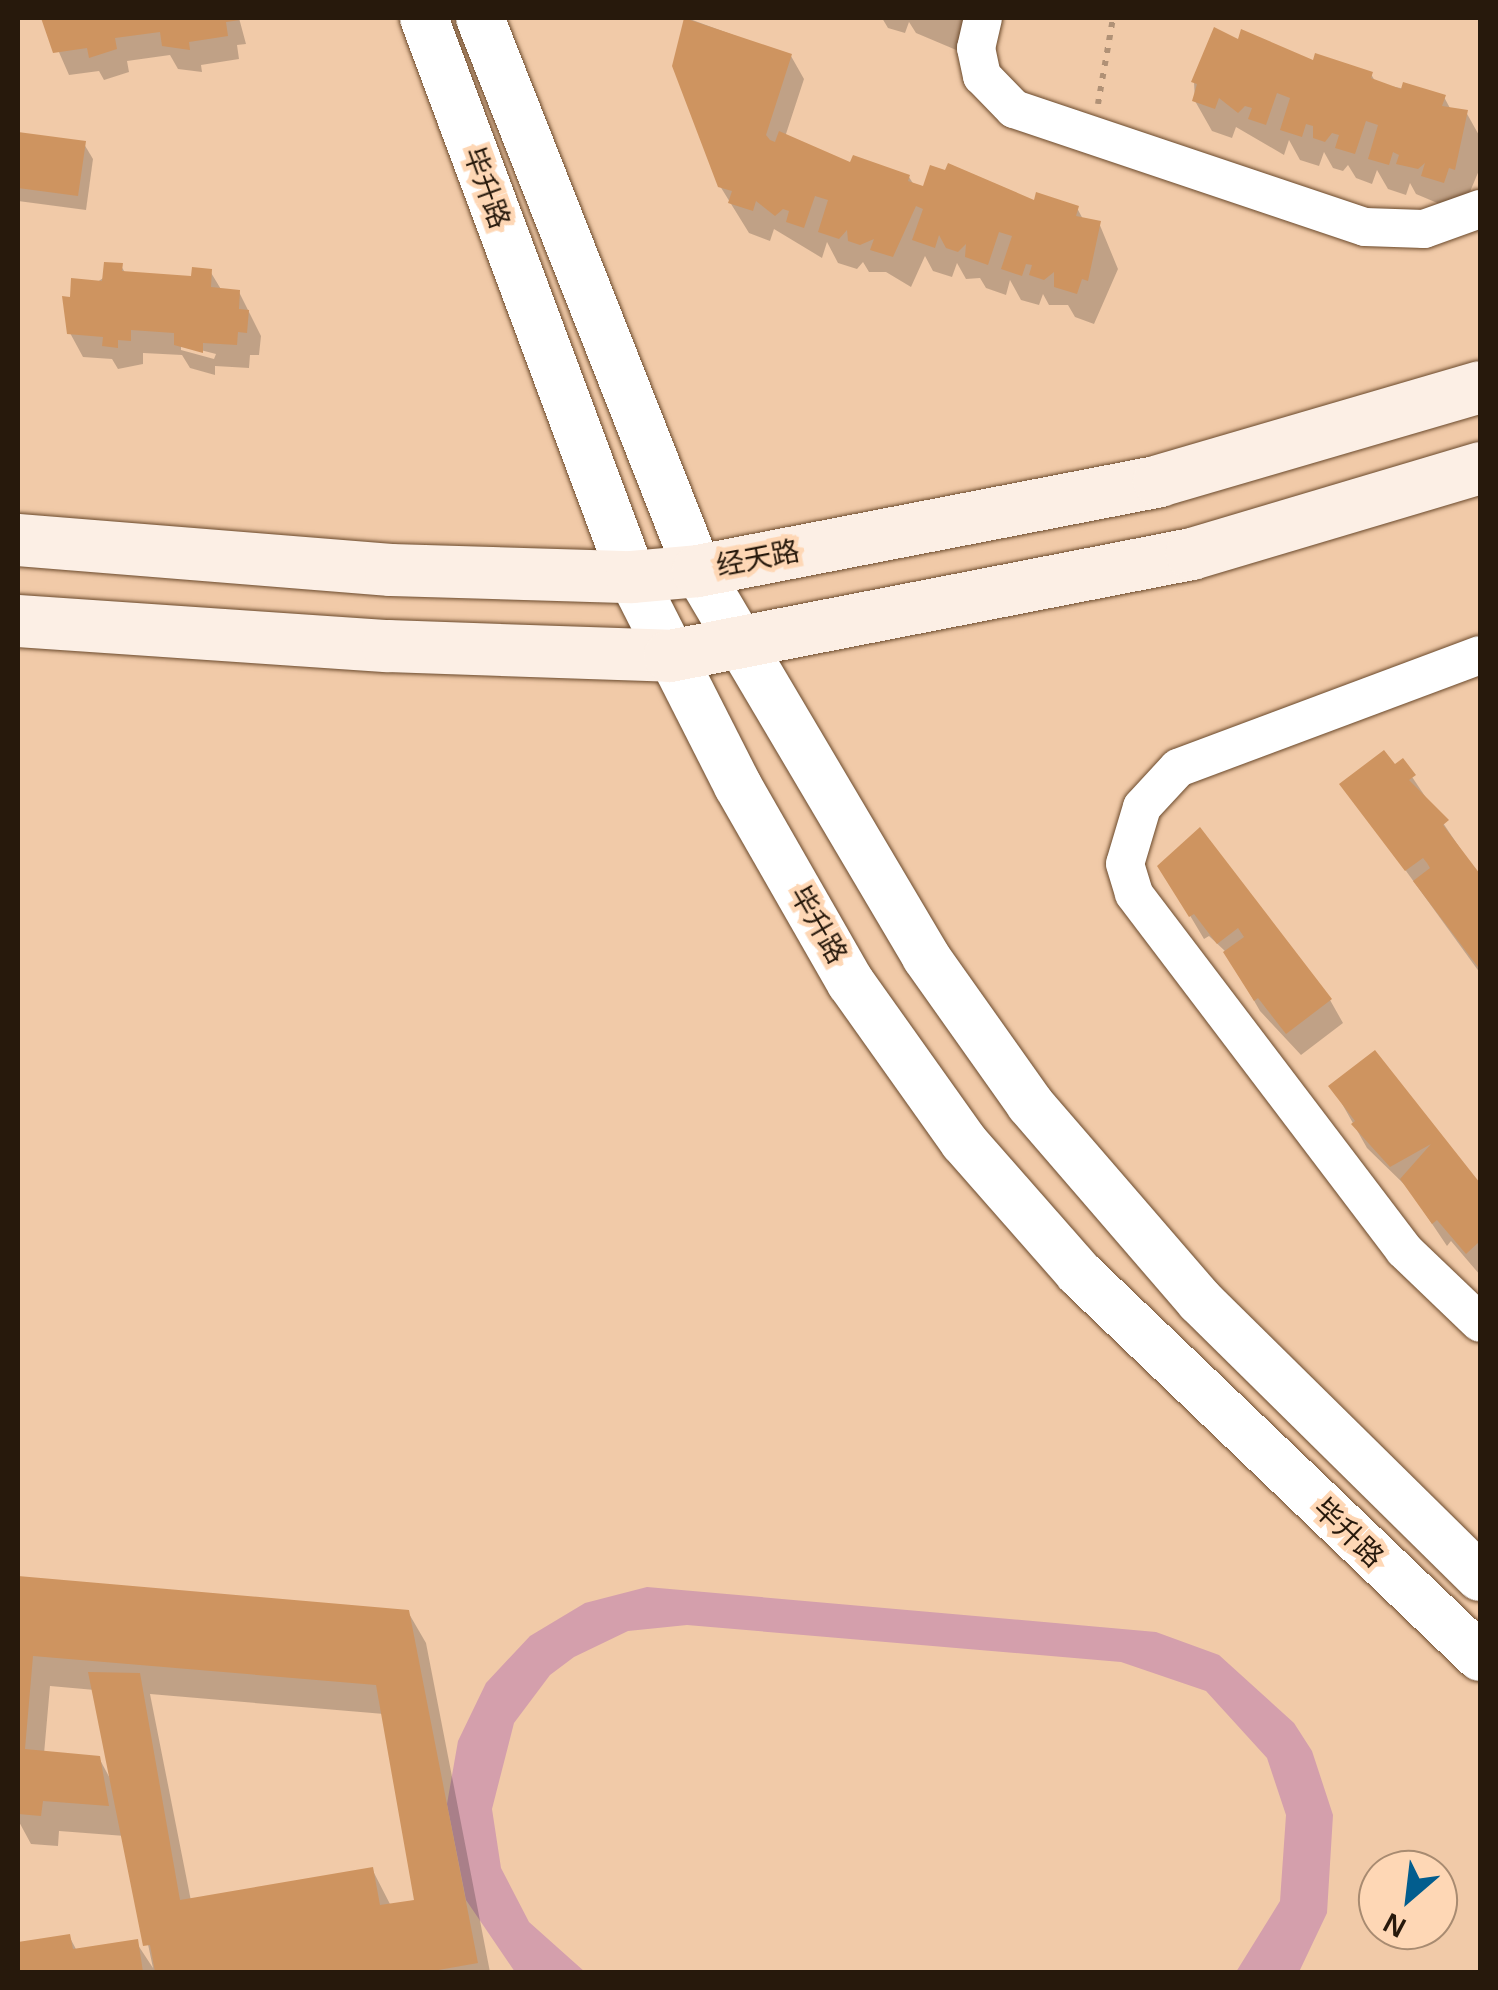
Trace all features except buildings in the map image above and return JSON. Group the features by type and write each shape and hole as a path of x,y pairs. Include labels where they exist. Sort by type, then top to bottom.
{"main road":[{"name":"经天路","path":"18,540 391,570 632,577 698,571 1158,482 1480,387"},
{"path":"18,621 388,646 670,656 738,646 1192,554 1480,468"}],"street":[{"name":"毕升路","path":"424,18 632,577 670,656 851,983 964,1142 1093,1287 1480,1657"},
{"name":"毕升路","path":"480,18 698,571 738,646 916,941 1030,1104 1200,1301 1480,1577"},
{"path":"984,18 978,62 990,90 1014,109 1365,226 1424,229 1480,209"},
{"path":"1480,655 1178,768 1142,806 1125,864 1134,894 1404,1250 1480,1323"}],"path":[{"path":"1086,134 1104,88 1112,18"}],"shaded area":[{"path":"647,1587 1156,1632 1219,1655 1294,1723 1312,1751 1333,1815 1327,1913 1299,1972 1236,1972 1280,1901 1286,1815 1267,1758 1206,1691 1121,1662 687,1625 628,1631 574,1657 550,1675 514,1723 492,1809 501,1868 529,1922 585,1972 515,1972 466,1900 447,1804 458,1741 486,1683 530,1636 585,1603"}]}
